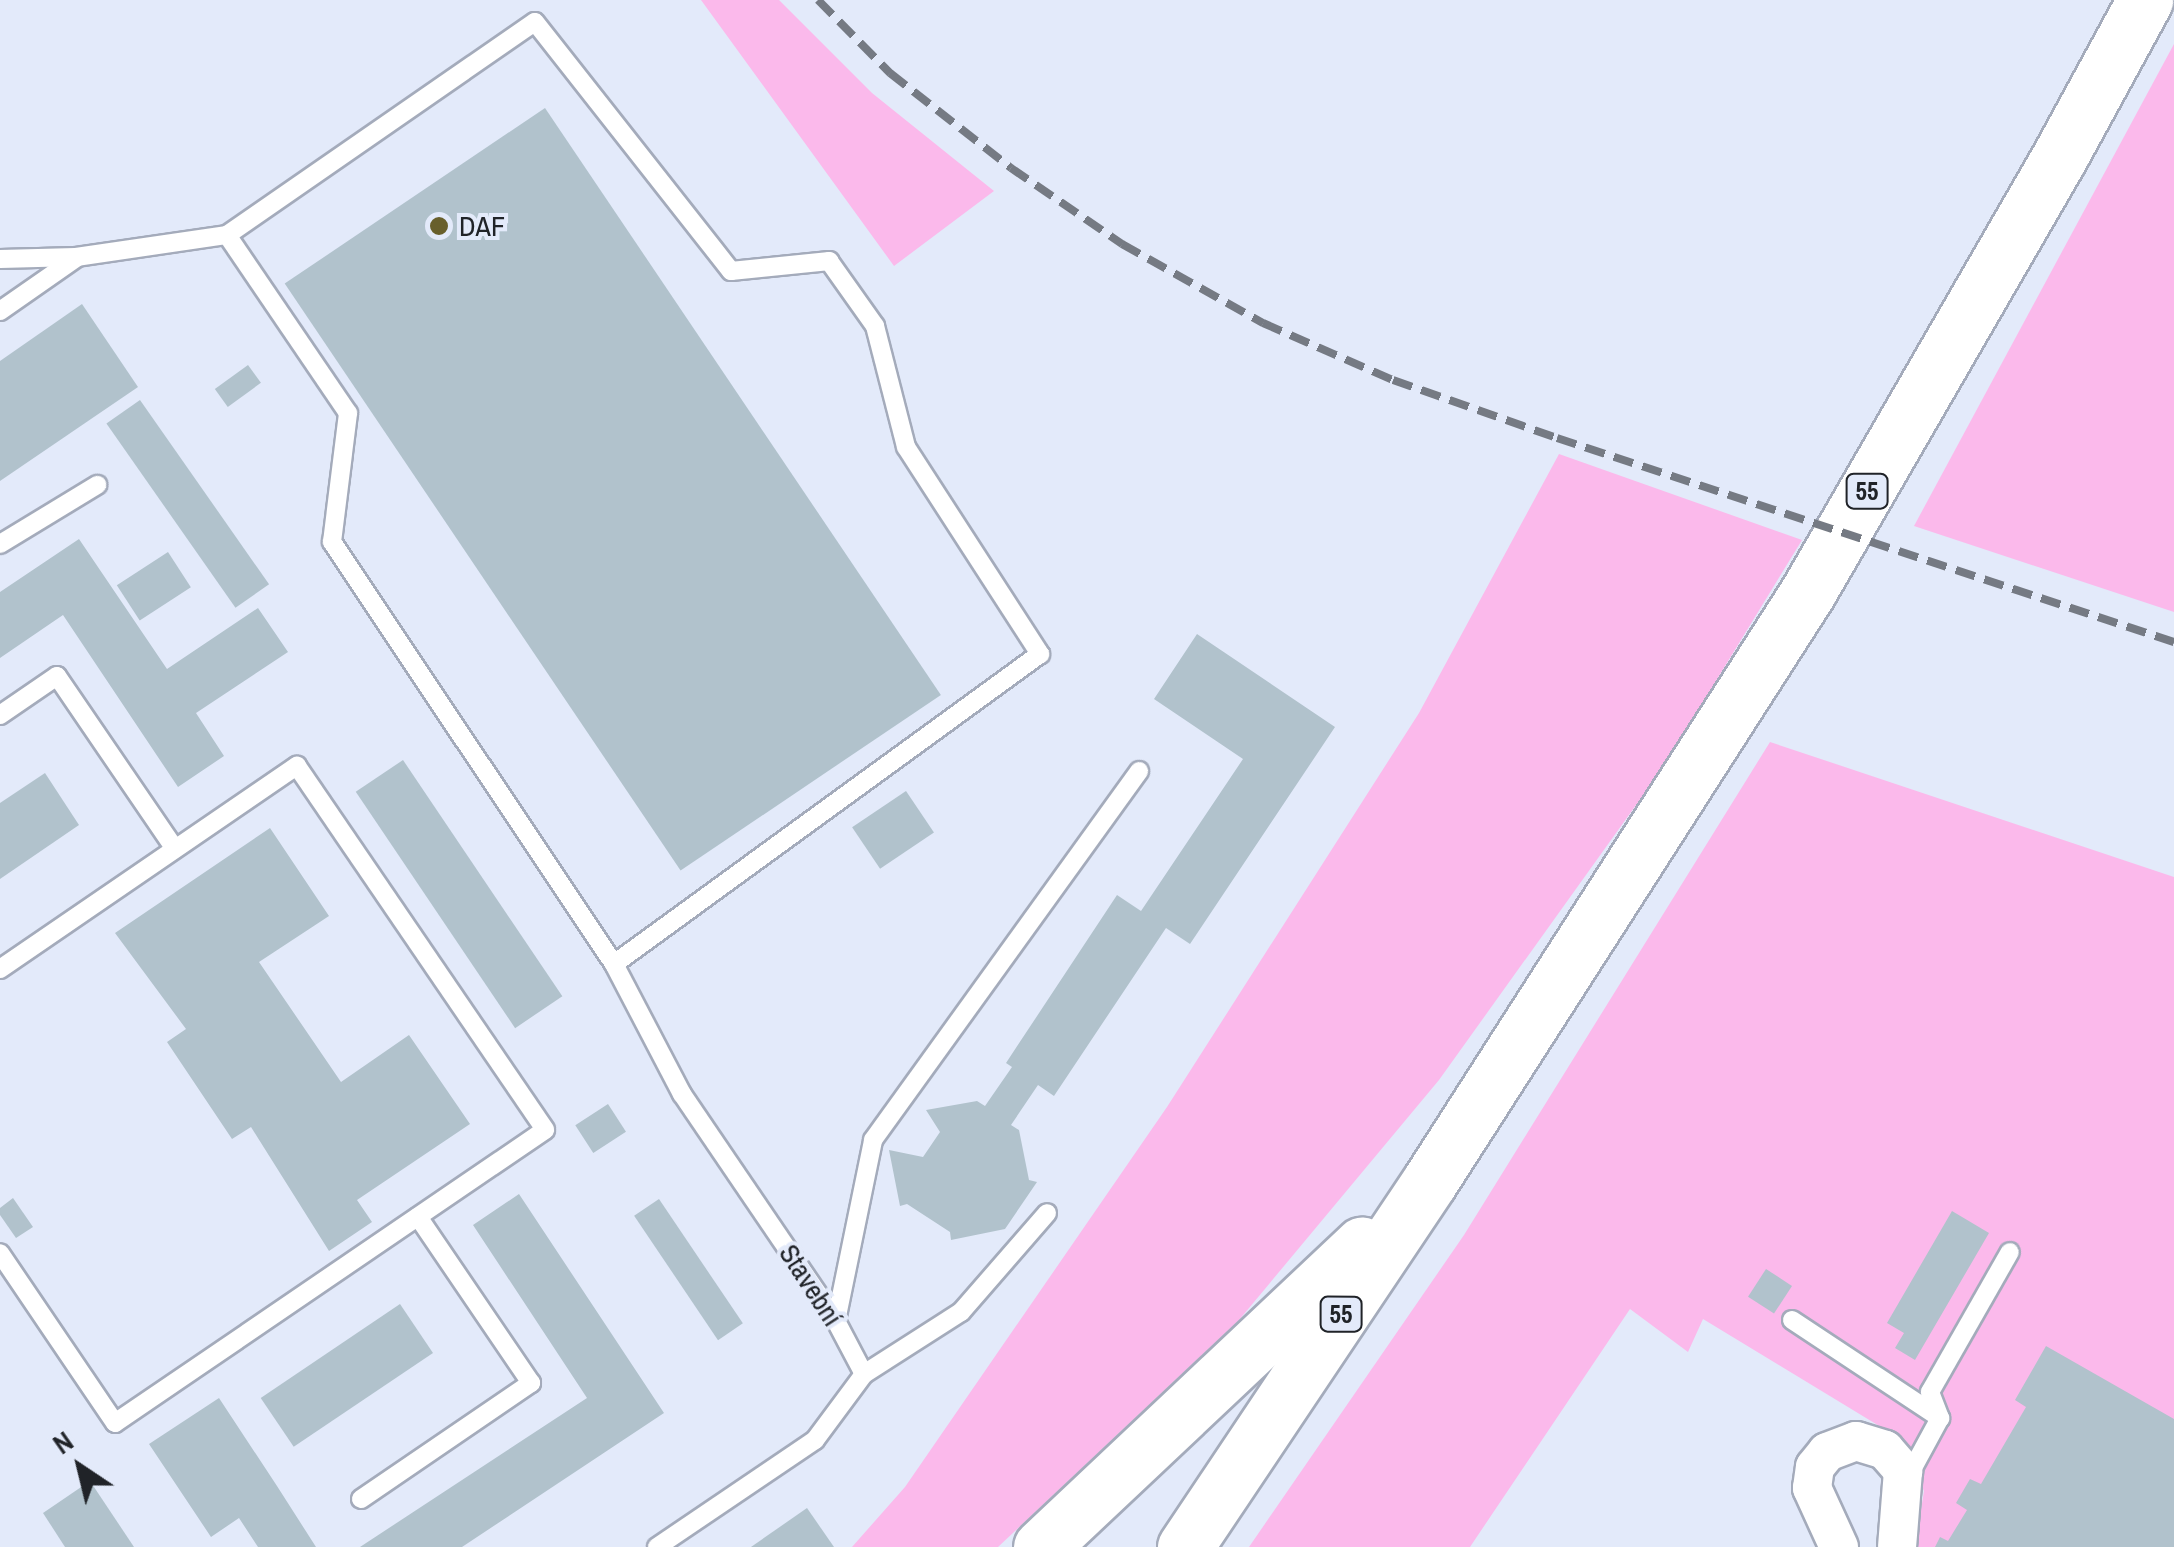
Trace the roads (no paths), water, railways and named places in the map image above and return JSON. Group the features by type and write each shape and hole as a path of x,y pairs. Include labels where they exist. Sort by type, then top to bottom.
{"main road":[{"name":"55","path":"1185,1547 1430,1181 1808,592 2060,156 2144,0"},
{"path":"1041,1547 1430,1181"},
{"path":"1224,1547 1254,1502 1253,1447"}],"street":[{"path":"1839,1547 1812,1488 1815,1467 1827,1452 1856,1441 1885,1450 1903,1471 1897,1547"}],"lane":[{"path":"0,259 76,258 227,236 535,22 731,270 830,261 875,326 906,447 1040,654 614,964"},
{"name":"Stavební","path":"227,236 348,413 332,542 614,964 682,1094 836,1320 864,1374"},
{"path":"0,311 76,258"},
{"path":"0,544 97,486"},
{"path":"0,715 57,676 176,849"},
{"path":"0,968 297,766 545,1130 116,1424 0,1254"},
{"path":"836,1320 872,1140 1139,771"},
{"path":"658,1547 815,1440 864,1374 961,1312 1047,1213"},
{"path":"361,1499 531,1383 418,1217"},
{"path":"1940,1418 1930,1392 2010,1252"},
{"path":"1792,1320 1940,1418"},
{"path":"1904,1483 1940,1418"}],"railway":[{"path":"818,0 890,73 1011,168 1122,244 1263,323 1393,380 1557,438 2174,642"}],"place":[{"name":"DAF","path":"439,226"}]}
